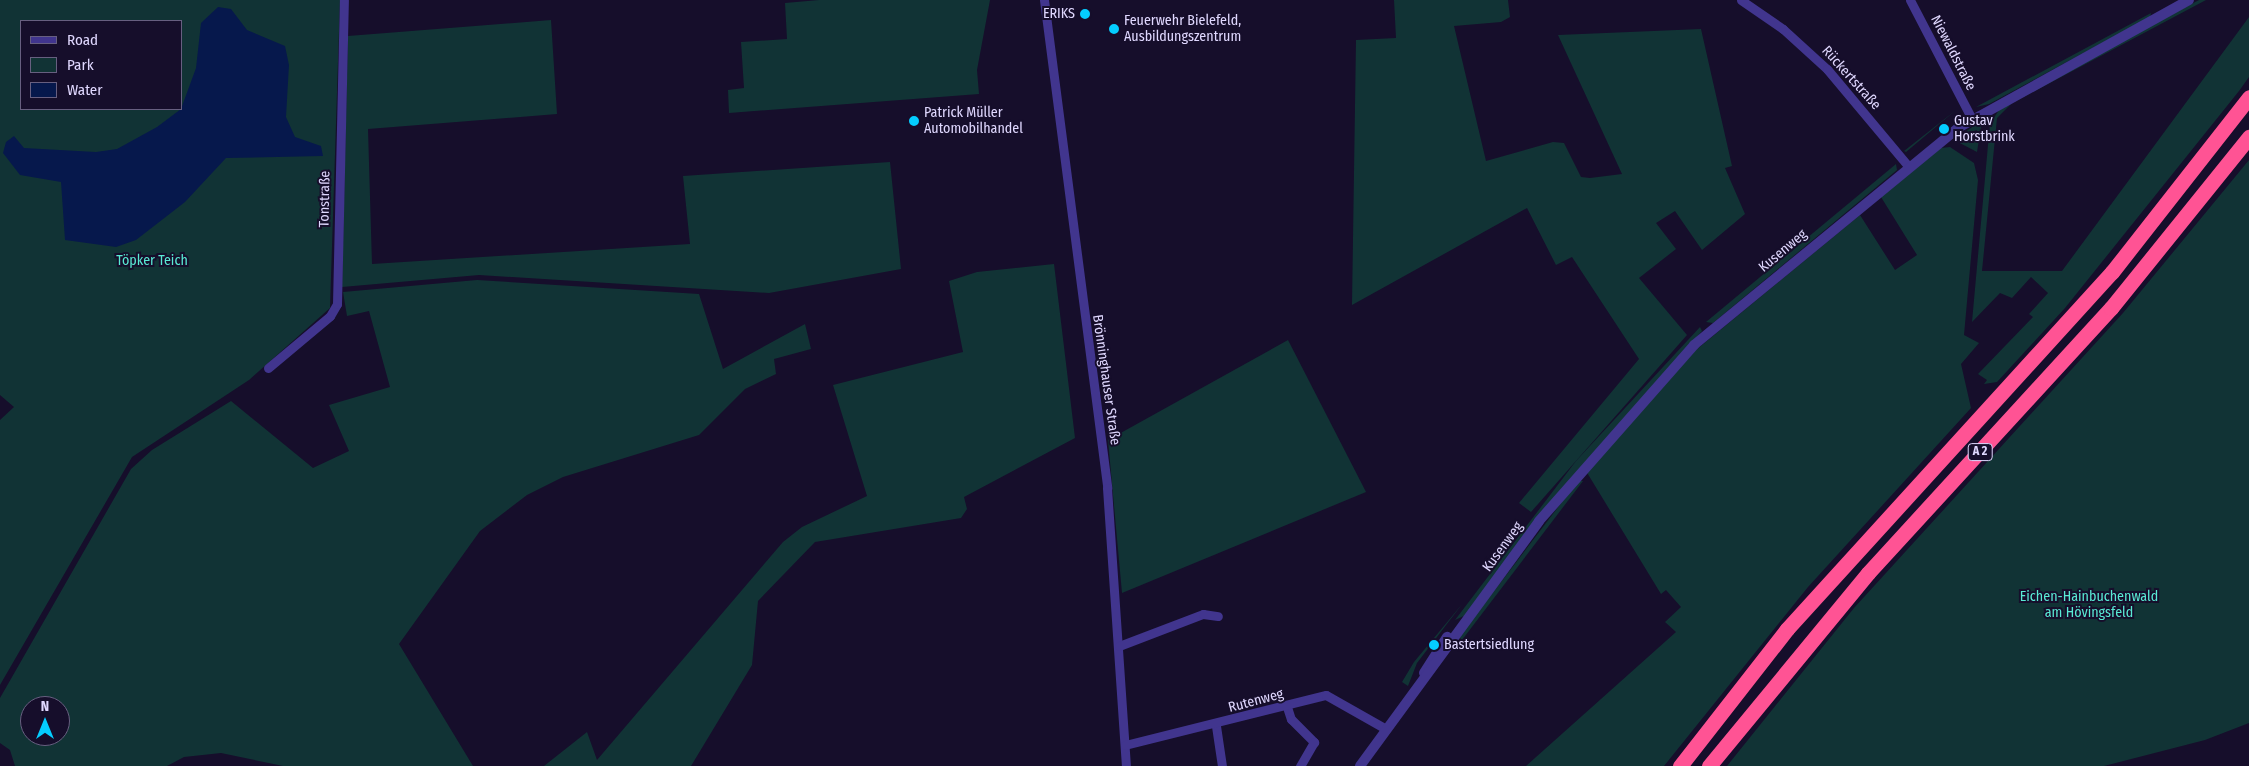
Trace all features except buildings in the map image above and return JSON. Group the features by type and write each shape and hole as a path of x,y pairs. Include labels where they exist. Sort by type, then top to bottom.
{"highway":[{"name":"A 2","path":"1680,766 1787,629 2112,272 2249,97"},
{"name":"A 2","path":"1709,766 1868,573 2111,308 2249,137"}],"street":[{"name":"Tonstraße","path":"268,368 330,316 337,304 344,0"},
{"name":"Brönninghauser Straße","path":"1044,0 1106,488 1119,646 1126,766"},
{"name":"Rückertstraße","path":"1741,0 1784,29 1827,68 1908,166"},
{"name":"Niewaldstraße","path":"1910,0 1972,119"},
{"name":"Kusenweg","path":"1360,766 1539,521 1694,345 1908,166 1972,119 2189,0"},
{"path":"1119,646 1203,614 1218,616"},
{"name":"Rutenweg","path":"1125,746 1216,726 1330,695 1386,730"},
{"path":"1287,707 1291,719 1314,742 1300,766"},
{"path":"1216,726 1222,766"}],"green space":[{"name":"Töpker Teich","path":"0,0 340,0 330,308 249,380 132,457 0,685 0,420 14,407 0,395"},
{"path":"819,0 990,0 977,70 979,94 729,113 728,90 744,88 741,42 787,39 785,3"},
{"path":"1394,0 1508,0 1510,17 1501,22 1454,26 1486,161 1553,142 1564,143 1581,177 1590,178 1622,174 1558,35 1701,29 1732,166 1725,168 1745,214 1702,250 1675,211 1656,223 1676,249 1639,278 1687,335 1531,512 1519,503 1639,359 1572,257 1556,265 1527,208 1352,305 1356,40 1396,38"},
{"path":"2199,0 2206,0 2012,103 1997,118 1982,271 2062,271 2249,17 2249,77 2239,91 2065,308 1997,382 1984,384 1987,380 1978,374 2033,317 2029,314 2048,293 2031,277 2012,298 2000,293 1972,322 1990,123 2002,106"},
{"path":"2151,13 2150,17 1989,104 1976,107"},
{"path":"551,20 557,114 368,129 372,264 690,244 683,176 890,162 901,269 769,293 479,275 342,287 348,36"},
{"path":"1956,110 1906,152 1904,151"},
{"path":"1982,120 1977,152 1954,140"},
{"path":"1950,147 1974,163 1978,180 1964,335 1979,343 1961,364 1971,408 1808,587 1664,766 1526,766 1676,632 1665,622 1681,607 1666,590 1661,594 1586,471 1696,350 1860,215 1895,270 1917,255 1881,197 1941,148"},
{"name":"Eichen-Hainbuchenwald am Hövingsfeld","path":"2249,160 2249,723 2205,740 2104,766 1727,766 1854,608 2123,313"},
{"path":"1896,164 1897,170 1713,323 1706,322"},
{"path":"1054,264 1075,438 964,497 967,509 961,518 815,542 758,601 752,665 691,766 544,766 587,732 597,760 783,542 802,527 867,496 833,385 963,352 949,281 977,272"},
{"path":"477,280 699,294 723,369 805,324 811,349 774,359 776,374 745,389 699,435 563,477 527,495 480,531 399,644 473,766 283,766 221,753 184,757 167,766 15,766 10,750 0,743 0,698 131,469 152,450 231,401 313,468 349,451 329,405 390,387 369,311 347,316 343,292"},
{"path":"1700,327 1702,331 1539,515 1466,615 1455,620 1576,461"},
{"path":"1288,340 1366,492 1122,593 1108,440"},
{"path":"1578,481 1583,481 1462,640 1459,637"},
{"path":"1463,603 1417,663 1408,686 1402,682 1414,662"}],"water":[{"path":"218,7 231,9 247,30 285,46 289,65 286,117 295,137 321,146 323,156 226,158 185,202 136,240 116,247 65,240 61,182 20,175 3,153 6,142 14,136 24,148 96,152 117,149 157,127 182,110 196,68 201,23"}],"place":[{"name":"ERIKS","path":"1085,14"},
{"name":"Feuerwehr Bielefeld, Ausbildungszentrum","path":"1114,29"},
{"name":"Patrick Müller Automobilhandel","path":"914,121"},
{"name":"Gustav Horstbrink","path":"1944,129"},
{"name":"Bastertsiedlung","path":"1434,645"}]}
